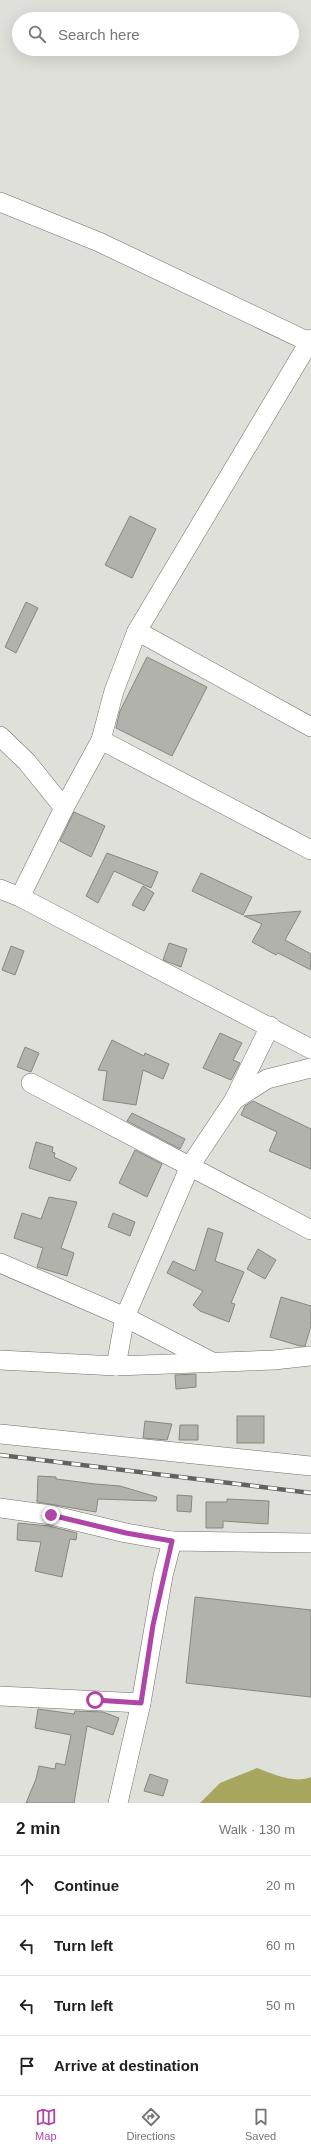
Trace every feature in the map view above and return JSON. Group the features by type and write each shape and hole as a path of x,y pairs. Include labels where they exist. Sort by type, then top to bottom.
{"street":[{"path":"0,202 99,242 311,341 137,631 114,691 101,740 64,808 20,897"},
{"path":"137,631 311,727"},
{"path":"0,736 27,762 64,808"},
{"path":"101,740 311,850"},
{"path":"0,889 20,897 270,1026 311,1049"},
{"path":"116,1366 125,1317 190,1166 234,1100 270,1026"},
{"path":"234,1100 267,1079 311,1068"},
{"path":"31,1084 311,1230"},
{"path":"0,1263 125,1317 213,1363"},
{"path":"0,1360 116,1366 274,1360 311,1356"},
{"path":"0,1434 311,1466"},
{"path":"1,1508 51,1515 126,1533 172,1541 311,1543"},
{"path":"118,1803 141,1703 153,1625 172,1541"},
{"path":"0,1696 141,1703"}],"shaded area":[{"path":"257,1768 291,1779 305,1779 311,1777 311,1803 200,1803 220,1783"}],"building":[{"path":"130,516 156,529 132,578 105,565"},
{"path":"26,602 38,608 16,653 5,647"},
{"path":"147,657 207,687 172,756 116,728 120,711"},
{"path":"74,812 105,826 91,857 60,841"},
{"path":"107,853 158,872 151,888 114,871 98,903 86,896"},
{"path":"201,873 252,897 243,915 192,891"},
{"path":"143,886 154,893 144,911 132,905"},
{"path":"301,911 285,940 311,954 311,970 278,953 276,955 252,942 262,924 244,916"},
{"path":"169,943 187,949 181,967 163,960"},
{"path":"11,946 24,951 15,975 2,970"},
{"path":"220,1033 242,1043 233,1060 240,1063 231,1080 203,1068"},
{"path":"112,1040 144,1056 145,1053 169,1064 163,1079 143,1070 136,1105 103,1100 107,1071 98,1070"},
{"path":"25,1047 39,1053 31,1072 17,1067"},
{"path":"253,1101 311,1129 311,1169 269,1151 277,1132 241,1115 245,1106"},
{"path":"132,1113 185,1139 180,1149 127,1121"},
{"path":"36,1142 53,1147 52,1152 55,1153 54,1157 77,1168 70,1181 29,1168"},
{"path":"135,1150 162,1164 147,1197 119,1183"},
{"path":"49,1197 77,1202 61,1248 74,1253 67,1276 37,1267 43,1248 14,1238 22,1213 41,1219"},
{"path":"113,1213 135,1222 130,1236 108,1227"},
{"path":"208,1228 223,1233 215,1261 244,1272 231,1303 235,1304 229,1322 200,1311 193,1305 203,1291 167,1273 173,1261 195,1271"},
{"path":"258,1249 276,1260 265,1279 247,1269"},
{"path":"281,1297 311,1306 311,1326 305,1346 300,1346 270,1337"},
{"path":"196,1374 196,1387 176,1389 175,1375"},
{"path":"237,1416 264,1416 264,1443 237,1443"},
{"path":"145,1421 172,1424 167,1440 143,1438"},
{"path":"180,1425 198,1425 198,1440 179,1440"},
{"path":"38,1476 120,1486 157,1497 156,1501 98,1499 96,1512 37,1502"},
{"path":"177,1495 192,1496 191,1512 177,1511"},
{"path":"227,1499 269,1501 268,1524 223,1521 223,1528 206,1528 206,1502 227,1502"},
{"path":"18,1523 49,1526 77,1533 76,1540 70,1539 62,1577 35,1571 41,1542 17,1540"},
{"path":"195,1597 311,1610 311,1697 186,1683"},
{"path":"38,1709 74,1714 75,1711 103,1712 119,1718 113,1735 87,1726 74,1803 26,1803 36,1779 39,1766 55,1769 56,1763 65,1765 71,1735 35,1728"},
{"path":"150,1774 168,1780 163,1796 144,1791"}],"railway":[{"path":"0,1455 311,1493"}],"route":[{"path":"51,1515 126,1533 172,1541 153,1625 141,1703 95,1700"}]}
